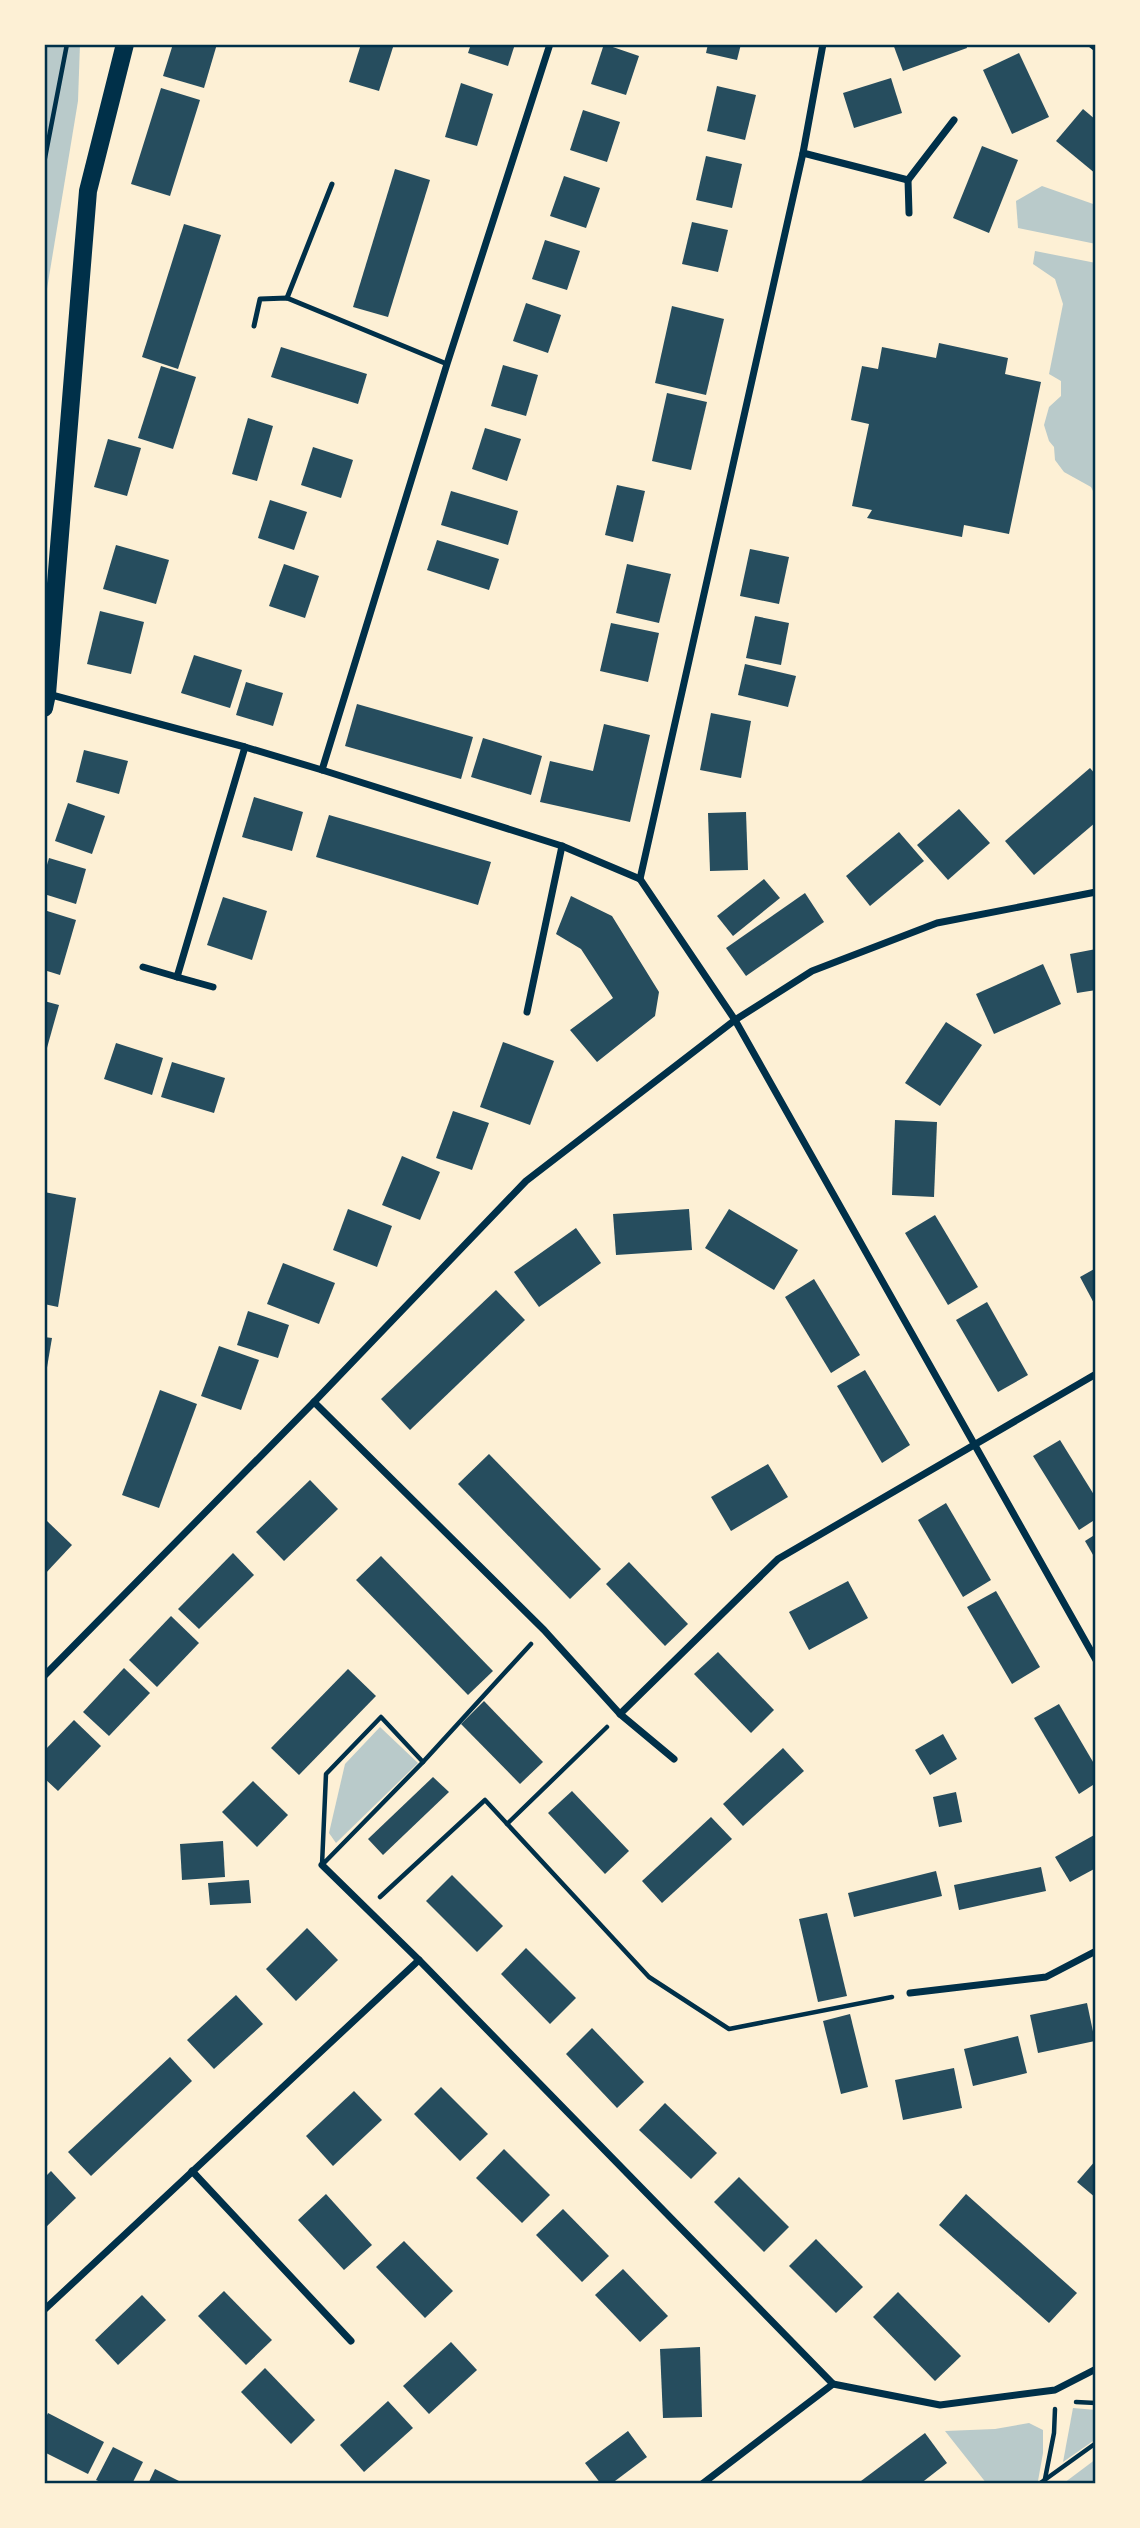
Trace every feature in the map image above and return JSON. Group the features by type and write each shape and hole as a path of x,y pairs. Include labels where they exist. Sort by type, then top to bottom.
{"main road":[{"path":"45,701 88,191 125,44"}],"street":[{"path":"322,770 447,364 550,44"},
{"path":"640,879 803,153 823,44"},
{"path":"1091,44 1096,48"},
{"path":"909,213 908,180 954,120"},
{"path":"803,153 908,180"},
{"path":"45,701 245,747 322,770 562,846 640,879 735,1020 1096,1660"},
{"path":"177,977 245,747"},
{"path":"527,1012 562,846"},
{"path":"44,1676 314,1402 526,1181 735,1020 812,971 937,923 1096,892"},
{"path":"143,967 213,987"},
{"path":"620,1714 778,1559 1096,1374"},
{"path":"314,1402 544,1630 620,1714 674,1759"},
{"path":"322,1865 419,1960 833,2384 940,2405 1055,2390 1096,2369"},
{"path":"910,1993 1046,1977 1096,1951"},
{"path":"44,2310 419,1960"},
{"path":"192,2171 351,2341"},
{"path":"702,2484 833,2384"}],"lane":[{"path":"287,298 332,184"},
{"path":"254,326 260,299 287,298 447,364"}],"path":[{"path":"44,163 67,44"},
{"path":"322,1865 423,1762 544,1630"},
{"path":"507,1824 620,1714"},
{"path":"322,1865 326,1774 381,1717 423,1762"},
{"path":"367,1908 485,1800 649,1978 729,2029 910,1993"},
{"path":"1043,2482 1054,2433 1055,2390"},
{"path":"1043,2482 1096,2443"}],"shaded area":[{"path":"44,44 80,44 78,101 44,307"},
{"path":"1042,186 1096,205 1096,244 1018,228 1016,201"},
{"path":"1035,251 1096,263 1096,497 1091,487 1064,472 1055,460 1054,447 1044,425 1049,407 1061,396 1061,381 1049,374 1063,304 1055,279 1033,264"},
{"path":"380,1727 418,1763 336,1843 329,1833 345,1764"},
{"path":"1073,2408 1096,2410 1096,2439 1063,2462"},
{"path":"1029,2423 1043,2430 1043,2453 1038,2481 1033,2484 987,2484 945,2431 995,2429"},
{"path":"1096,2459 1096,2484 1063,2484 1064,2483"}],"building":[{"path":"173,44 217,44 204,88 163,76"},
{"path":"361,44 394,44 379,91 349,82"},
{"path":"471,44 515,44 508,66 468,53"},
{"path":"604,44 639,56 626,95 591,84"},
{"path":"708,44 741,44 737,60 706,53"},
{"path":"893,44 966,44 967,48 903,71"},
{"path":"1019,53 1049,117 1012,134 983,70"},
{"path":"891,78 902,113 854,128 843,93"},
{"path":"461,83 493,94 477,146 445,137"},
{"path":"717,86 756,95 745,140 707,131"},
{"path":"161,88 200,100 170,196 131,184"},
{"path":"1083,109 1096,120 1096,174 1056,141"},
{"path":"583,110 620,122 607,162 570,150"},
{"path":"982,146 1018,160 989,233 953,218"},
{"path":"706,156 742,164 732,208 696,200"},
{"path":"395,169 430,180 388,317 353,307"},
{"path":"564,176 600,188 586,228 550,216"},
{"path":"692,222 728,230 718,272 682,264"},
{"path":"184,224 221,235 178,369 142,357"},
{"path":"545,240 580,251 567,290 532,279"},
{"path":"526,303 561,315 548,353 513,341"},
{"path":"672,306 724,319 706,395 655,383"},
{"path":"939,343 1008,358 1005,374 1041,382 1009,534 964,525 962,537 867,518 872,510 852,506 869,424 851,420 862,366 878,369 882,347 936,358"},
{"path":"281,347 367,374 358,404 271,377"},
{"path":"503,365 538,375 526,416 491,406"},
{"path":"161,366 196,377 173,449 138,438"},
{"path":"667,393 707,402 691,470 652,461"},
{"path":"248,418 273,426 257,481 232,474"},
{"path":"485,428 521,439 507,481 472,469"},
{"path":"108,439 141,448 127,496 94,487"},
{"path":"313,447 353,460 341,498 301,485"},
{"path":"617,485 645,491 633,542 605,535"},
{"path":"451,491 518,511 508,545 441,525"},
{"path":"270,500 307,512 294,550 258,538"},
{"path":"437,540 499,559 489,590 427,570"},
{"path":"116,545 169,560 156,604 103,589"},
{"path":"750,549 789,557 779,604 740,596"},
{"path":"284,564 319,576 305,618 269,606"},
{"path":"627,564 671,574 659,623 616,613"},
{"path":"100,611 144,622 131,674 87,664"},
{"path":"755,616 789,623 781,665 746,658"},
{"path":"611,623 659,633 648,682 600,671"},
{"path":"194,655 242,670 230,708 181,693"},
{"path":"745,664 796,676 788,707 738,695"},
{"path":"246,682 283,693 273,726 236,715"},
{"path":"357,704 473,737 461,779 345,746"},
{"path":"711,713 751,721 741,778 700,770"},
{"path":"604,724 650,735 630,822 540,802 550,761 593,771"},
{"path":"483,738 542,756 531,795 471,777"},
{"path":"84,750 128,761 119,794 76,782"},
{"path":"1090,768 1096,775 1096,822 1034,875 1005,841"},
{"path":"254,797 303,812 292,851 242,837"},
{"path":"68,803 105,816 92,854 55,841"},
{"path":"959,809 990,843 948,880 917,845"},
{"path":"746,812 748,870 710,871 708,813"},
{"path":"329,815 491,862 478,905 316,857"},
{"path":"899,832 924,861 870,906 846,876"},
{"path":"49,858 86,869 76,904 44,894 44,875"},
{"path":"764,879 780,898 733,936 717,916"},
{"path":"805,893 824,922 746,976 726,948"},
{"path":"571,896 612,916 659,992 655,1016 597,1062 570,1030 613,998 581,949 556,934"},
{"path":"223,897 267,911 252,960 207,945"},
{"path":"44,910 76,920 60,975 44,970"},
{"path":"1096,949 1096,990 1077,993 1070,954"},
{"path":"1043,964 1061,1004 994,1034 976,994"},
{"path":"44,1001 59,1005 45,1055 44,1055"},
{"path":"946,1022 982,1045 940,1106 905,1083"},
{"path":"503,1042 554,1061 530,1125 480,1107"},
{"path":"116,1043 163,1058 152,1095 104,1079"},
{"path":"172,1062 225,1078 214,1113 161,1097"},
{"path":"453,1111 489,1123 472,1170 436,1158"},
{"path":"895,1120 937,1122 934,1197 892,1195"},
{"path":"402,1156 440,1172 420,1220 382,1205"},
{"path":"44,1192 76,1198 58,1307 44,1304"},
{"path":"348,1209 392,1226 377,1267 333,1250"},
{"path":"689,1209 692,1250 616,1255 613,1214"},
{"path":"729,1209 798,1250 774,1290 705,1248"},
{"path":"935,1215 978,1287 948,1305 905,1233"},
{"path":"576,1228 601,1263 539,1307 514,1272"},
{"path":"283,1263 335,1283 319,1324 267,1304"},
{"path":"1096,1268 1096,1307 1080,1277"},
{"path":"814,1279 860,1355 831,1373 785,1297"},
{"path":"496,1290 525,1320 410,1430 381,1399"},
{"path":"987,1302 1028,1375 998,1392 956,1320"},
{"path":"248,1311 289,1325 278,1358 237,1345"},
{"path":"44,1337 52,1338 45,1379 44,1379"},
{"path":"219,1346 259,1360 241,1410 201,1396"},
{"path":"865,1370 910,1445 882,1463 837,1386"},
{"path":"160,1390 197,1404 159,1508 122,1495"},
{"path":"1060,1440 1096,1498 1096,1519 1079,1530 1033,1456"},
{"path":"489,1454 601,1569 570,1599 458,1484"},
{"path":"768,1464 788,1497 731,1531 711,1497"},
{"path":"310,1480 338,1509 284,1561 256,1532"},
{"path":"946,1503 991,1580 963,1597 918,1520"},
{"path":"47,1521 72,1545 44,1575 44,1524"},
{"path":"1096,1534 1096,1560 1085,1541"},
{"path":"233,1553 254,1575 199,1629 178,1609"},
{"path":"381,1556 493,1671 468,1695 356,1580"},
{"path":"629,1562 688,1624 665,1646 606,1584"},
{"path":"848,1581 868,1618 809,1650 789,1612"},
{"path":"996,1591 1040,1667 1012,1684 967,1607"},
{"path":"171,1616 199,1643 157,1687 129,1660"},
{"path":"718,1652 774,1710 751,1733 694,1674"},
{"path":"124,1668 150,1693 109,1736 83,1712"},
{"path":"348,1669 376,1696 299,1775 271,1748"},
{"path":"484,1701 543,1762 520,1784 461,1724"},
{"path":"1059,1704 1096,1767 1096,1783 1079,1794 1034,1718"},
{"path":"74,1720 101,1746 58,1791 44,1778 44,1751"},
{"path":"943,1734 957,1759 930,1775 915,1750"},
{"path":"783,1748 804,1771 743,1826 723,1804"},
{"path":"433,1777 449,1792 383,1855 368,1839"},
{"path":"253,1781 288,1815 257,1847 222,1812"},
{"path":"572,1791 629,1851 605,1874 548,1813"},
{"path":"956,1792 962,1822 939,1827 933,1797"},
{"path":"711,1817 732,1839 662,1903 642,1881"},
{"path":"1096,1834 1096,1868 1070,1882 1055,1857"},
{"path":"223,1841 225,1877 182,1880 180,1844"},
{"path":"1041,1867 1046,1891 959,1910 954,1885"},
{"path":"936,1871 942,1896 854,1917 848,1893"},
{"path":"452,1875 503,1926 477,1952 426,1901"},
{"path":"249,1880 251,1903 210,1905 208,1883"},
{"path":"827,1913 847,1996 818,2002 799,1919"},
{"path":"307,1928 338,1960 296,2001 266,1969"},
{"path":"526,1948 576,1998 550,2024 501,1974"},
{"path":"236,1995 263,2024 214,2069 187,2040"},
{"path":"1087,2003 1095,2041 1038,2053 1030,2015"},
{"path":"850,2014 868,2087 841,2094 823,2021"},
{"path":"592,2028 644,2082 617,2108 566,2054"},
{"path":"1018,2036 1027,2073 973,2086 964,2049"},
{"path":"170,2057 192,2081 91,2176 68,2152"},
{"path":"954,2068 962,2108 903,2120 895,2080"},
{"path":"441,2087 488,2134 460,2161 414,2114"},
{"path":"354,2091 382,2120 333,2166 306,2136"},
{"path":"665,2103 717,2153 691,2179 639,2130"},
{"path":"504,2149 550,2195 522,2223 476,2178"},
{"path":"1096,2160 1096,2198 1077,2182"},
{"path":"51,2171 76,2198 44,2229 44,2178"},
{"path":"739,2177 789,2227 764,2252 714,2202"},
{"path":"326,2194 372,2245 344,2270 298,2220"},
{"path":"966,2194 1077,2293 1049,2323 939,2225"},
{"path":"563,2209 609,2256 582,2282 536,2235"},
{"path":"816,2239 863,2287 836,2313 789,2266"},
{"path":"404,2241 453,2291 425,2318 376,2267"},
{"path":"623,2269 668,2316 640,2342 595,2295"},
{"path":"224,2291 272,2340 246,2365 198,2316"},
{"path":"898,2292 961,2356 935,2381 873,2317"},
{"path":"142,2295 166,2320 118,2365 95,2340"},
{"path":"451,2342 477,2370 429,2414 403,2386"},
{"path":"700,2347 702,2417 663,2418 660,2349"},
{"path":"265,2368 315,2420 291,2444 241,2392"},
{"path":"388,2401 413,2428 364,2472 340,2445"},
{"path":"48,2413 104,2442 88,2474 44,2452 44,2421"},
{"path":"628,2431 647,2457 611,2484 601,2484 585,2463"},
{"path":"925,2433 947,2463 920,2484 857,2484"},
{"path":"113,2447 143,2462 132,2484 105,2484 96,2480"},
{"path":"155,2469 185,2484 148,2484"}]}
